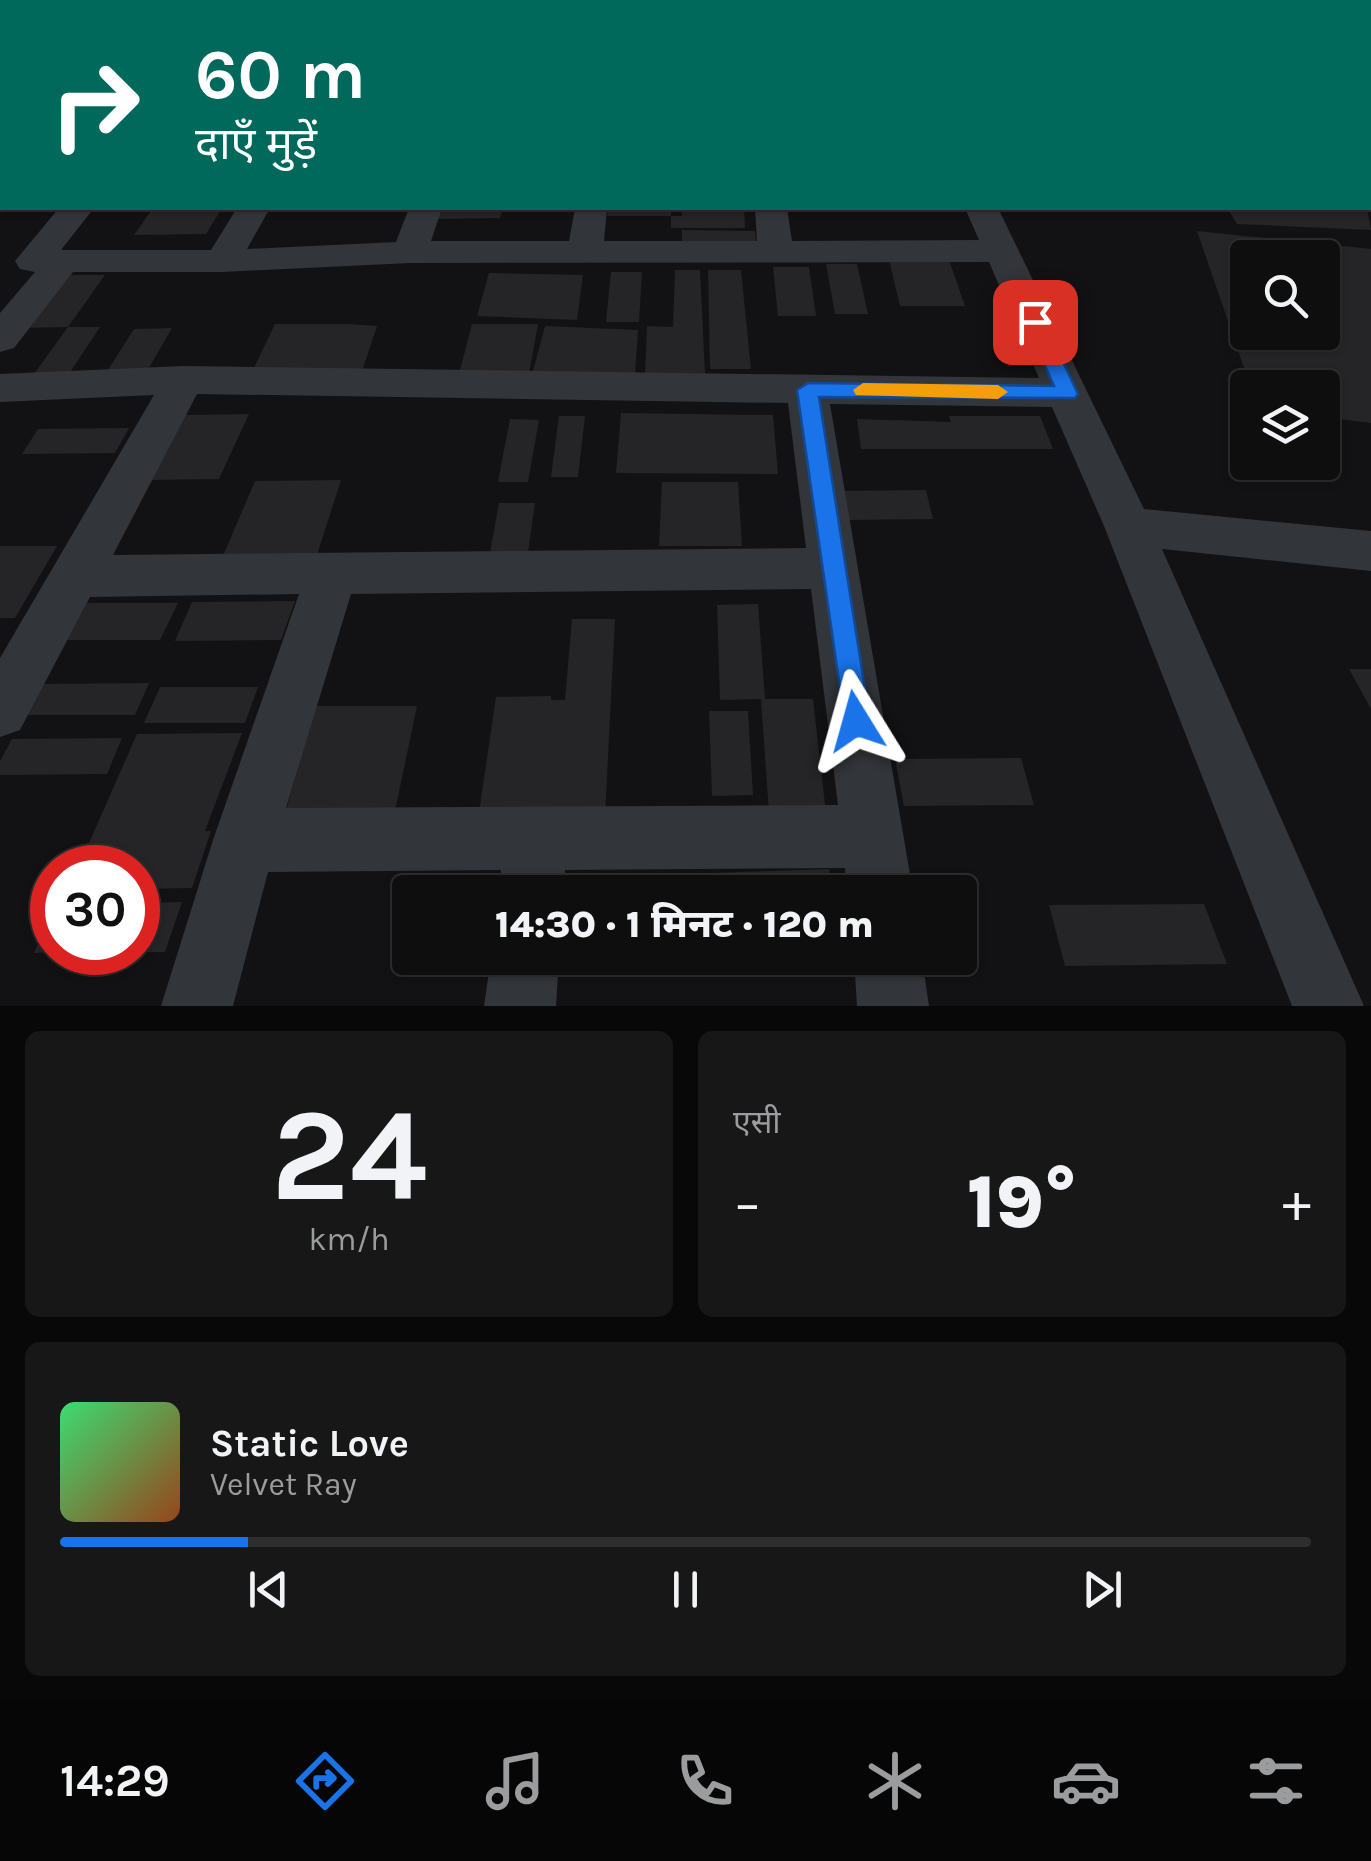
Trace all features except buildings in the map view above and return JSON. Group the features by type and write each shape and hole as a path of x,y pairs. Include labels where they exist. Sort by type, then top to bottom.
{"street":[{"path":"76,210 33,262 222,261 410,252 776,251 992,229 1128,526 1328,1006"},
{"path":"222,261 252,210"},
{"path":"410,252 424,210"},
{"path":"585,252 591,210"},
{"path":"771,210 776,251"},
{"path":"0,338 64,260"},
{"path":"0,388 184,380 1068,394"},
{"path":"0,711 184,380"},
{"path":"245,840 533,865 876,864 808,390"},
{"path":"1128,526 1371,550"},
{"path":"76,576 834,568"},
{"path":"197,1006 245,840 332,573"},
{"path":"520,1006 523,975"},
{"path":"890,975 894,1006"}],"slow traffic":[{"path":"863,390 998,392"}],"route":[{"path":"856,721 808,390 1068,394 1035,322"}]}
